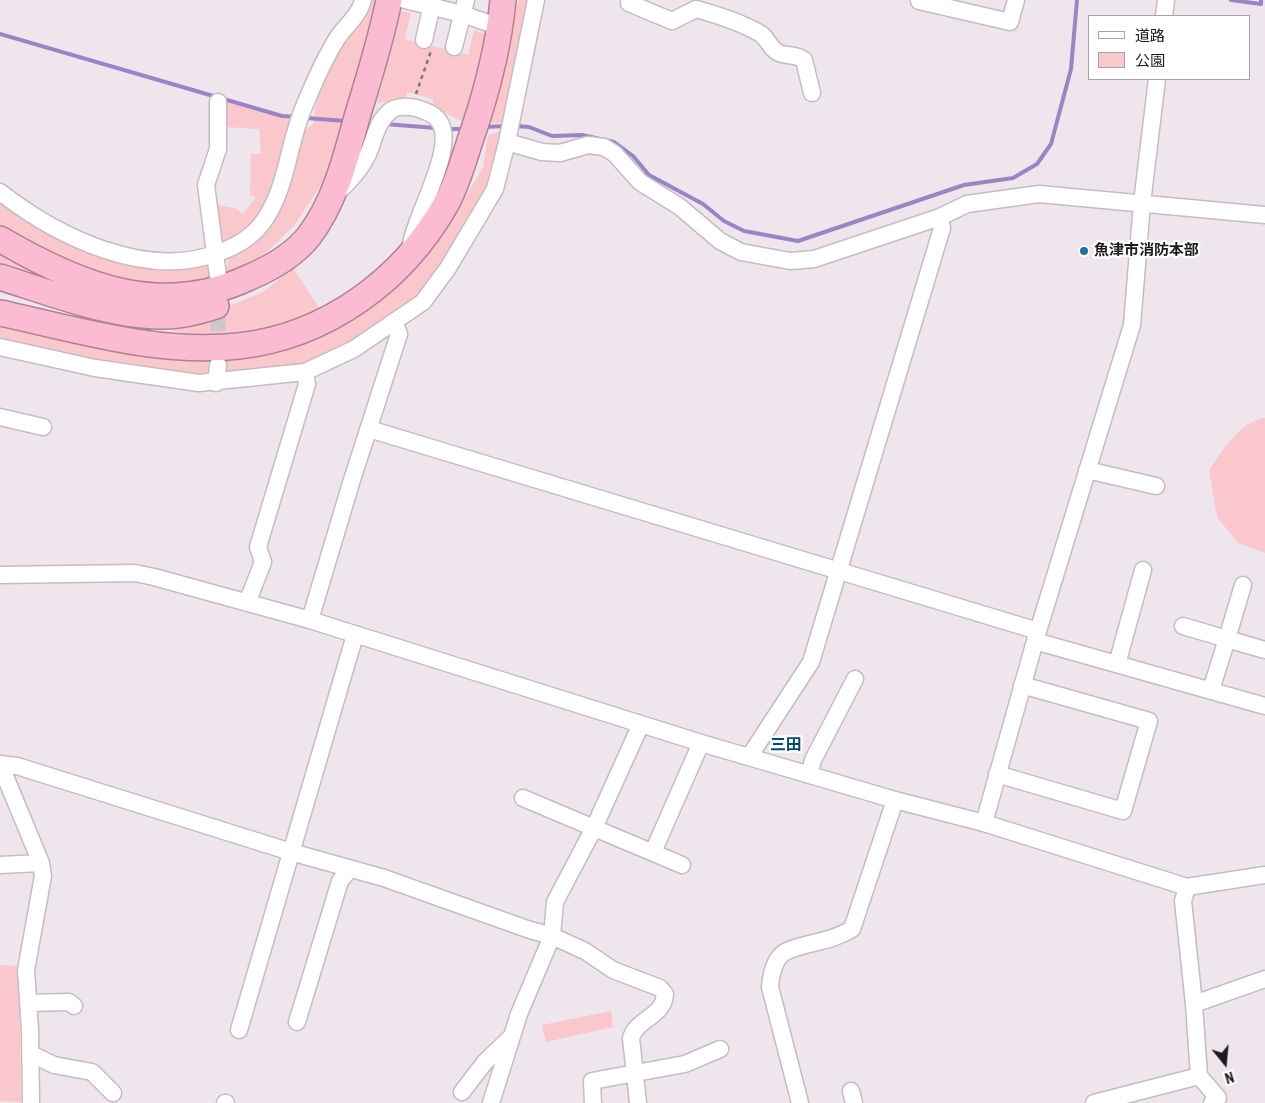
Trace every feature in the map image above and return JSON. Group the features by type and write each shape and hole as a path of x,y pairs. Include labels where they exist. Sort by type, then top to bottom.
{"highway":[{"path":"0,277 120,312 160,316 182,314 215,306 240,296 278,268 308,237 330,200 346,156 380,45 390,0"},
{"path":"0,313 146,344 191,348 238,346 285,337 328,320 368,295 409,253 436,220 455,186 486,93 500,27 503,0"},
{"path":"500,27 510,0"},
{"path":"0,239 70,274 117,290 158,298 198,295 239,282 275,264 308,237"},
{"path":"0,292 146,334 194,343 238,346"}],"street":[{"path":"0,192 56,228 100,250 139,259 168,262 193,261 236,246 255,234 276,201 303,108 339,36 349,25 363,0"},
{"path":"406,0 464,7 500,27"},
{"path":"0,347 146,377 216,383 306,372 354,349 423,302 448,268 494,189 507,142 536,0"},
{"path":"629,0 629,3 672,21 696,9 718,15 763,35 771,48 781,54 796,54 804,60 812,93"},
{"path":"919,1 1010,22 1016,0"},
{"path":"1164,15 1166,0"},
{"path":"428,43 432,3"},
{"path":"454,47 464,7"},
{"path":"984,823 1036,636 1132,325 1142,203 1157,80"},
{"path":"218,102 218,149 206,185 218,276"},
{"path":"330,200 350,181 368,155 382,118 393,108 412,107 429,112 440,122 444,138 441,156 416,225 409,253"},
{"path":"507,142 542,152 560,153 588,145 604,147 615,154 640,182 680,206 720,241 741,252 790,261 814,259 940,217 967,204 1039,194 1265,216"},
{"path":"749,757 811,662 942,228 940,217"},
{"path":"310,620 399,334 394,322"},
{"path":"216,383 218,365"},
{"path":"247,603 263,562 258,547 307,384 306,372"},
{"path":"0,417 43,427"},
{"path":"369,429 839,572 1117,664 1265,706"},
{"path":"1087,470 1156,486"},
{"path":"1117,664 1143,570"},
{"path":"0,575 136,573 310,620 701,743 895,800 984,823 1187,887 1265,875"},
{"path":"1211,690 1243,585"},
{"path":"1183,626 1265,650"},
{"path":"239,1030 355,634"},
{"path":"809,775 813,760 855,679"},
{"path":"997,774 1123,811 1149,721 1022,685"},
{"path":"490,1103 511,1037 552,936 555,902 594,828 641,724"},
{"path":"653,852 701,743"},
{"path":"31,1103 31,1054 26,970 43,876 41,863 0,764 17,766 291,852 350,868 552,936 585,951 613,970 660,988 665,994 665,1002 661,1010 633,1031 631,1038 638,1103"},
{"path":"523,798 682,865"},
{"path":"800,1103 770,987 772,970 784,953 839,937 852,929 895,800"},
{"path":"0,864 41,863"},
{"path":"298,1022 340,881 350,868"},
{"path":"1187,887 1183,901 1194,1004 1199,1076 1218,1098 1212,1103"},
{"path":"1194,1004 1265,979"},
{"path":"28,1003 68,1002 74,1006"},
{"path":"462,1092 485,1062 511,1037"},
{"path":"593,1103 592,1081 685,1064 720,1049"},
{"path":"31,1054 54,1065 92,1072 113,1093"},
{"path":"1094,1103 1110,1101 1199,1076"}],"path":[{"path":"412,107 428,43"}],"green space":[{"path":"368,0 379,0 324,180 294,226 259,259 225,276 228,259 259,239 286,190 305,130 313,124 315,108 326,76"},
{"path":"519,0 531,0 506,123 489,123 509,30"},
{"path":"401,11 411,13 405,39 468,55 474,30 487,35 463,122 433,107 433,99 407,92 406,99 377,103"},
{"path":"222,101 293,121 272,200 250,229 219,248 211,204 235,208 243,214 256,197 250,195 251,154 261,154 259,129 224,127"},
{"path":"505,130 490,185 459,241 414,304 357,342 309,363 241,375 226,371 224,359 386,294 455,215 483,167 488,135"},
{"path":"0,199 75,246 209,262 214,283 156,290 72,268 0,228"},
{"path":"0,248 154,308 0,269"},
{"path":"293,268 323,314 281,330 204,338 138,323 212,313 263,292"},
{"path":"0,325 209,360 207,378 150,374 0,341"},
{"path":"1265,418 1265,553 1238,543 1217,517 1209,470 1232,438 1256,420"},
{"path":"0,965 19,966 21,1102 0,1101"},
{"path":"611,1011 613,1027 546,1042 542,1025"}],"waterway":[{"path":"515,126 529,127 552,136 582,135 614,142 633,156 649,175 703,204 724,221 744,231 798,241 964,185 1013,178 1037,164 1051,144 1071,69 1077,0"},
{"path":"1231,0 1261,4 1261,0"},
{"path":"0,34 282,116 296,117"},
{"path":"306,118 346,121"},
{"path":"385,124 436,128"},
{"path":"483,127 506,126"},
{"path":"448,129 466,129"}],"tunnel":[{"path":"218,297 218,355"}],"place":[{"name":"魚津市消防本部","path":"1084,251"}],"district":[{"name":"三田","path":"786,746"}]}
